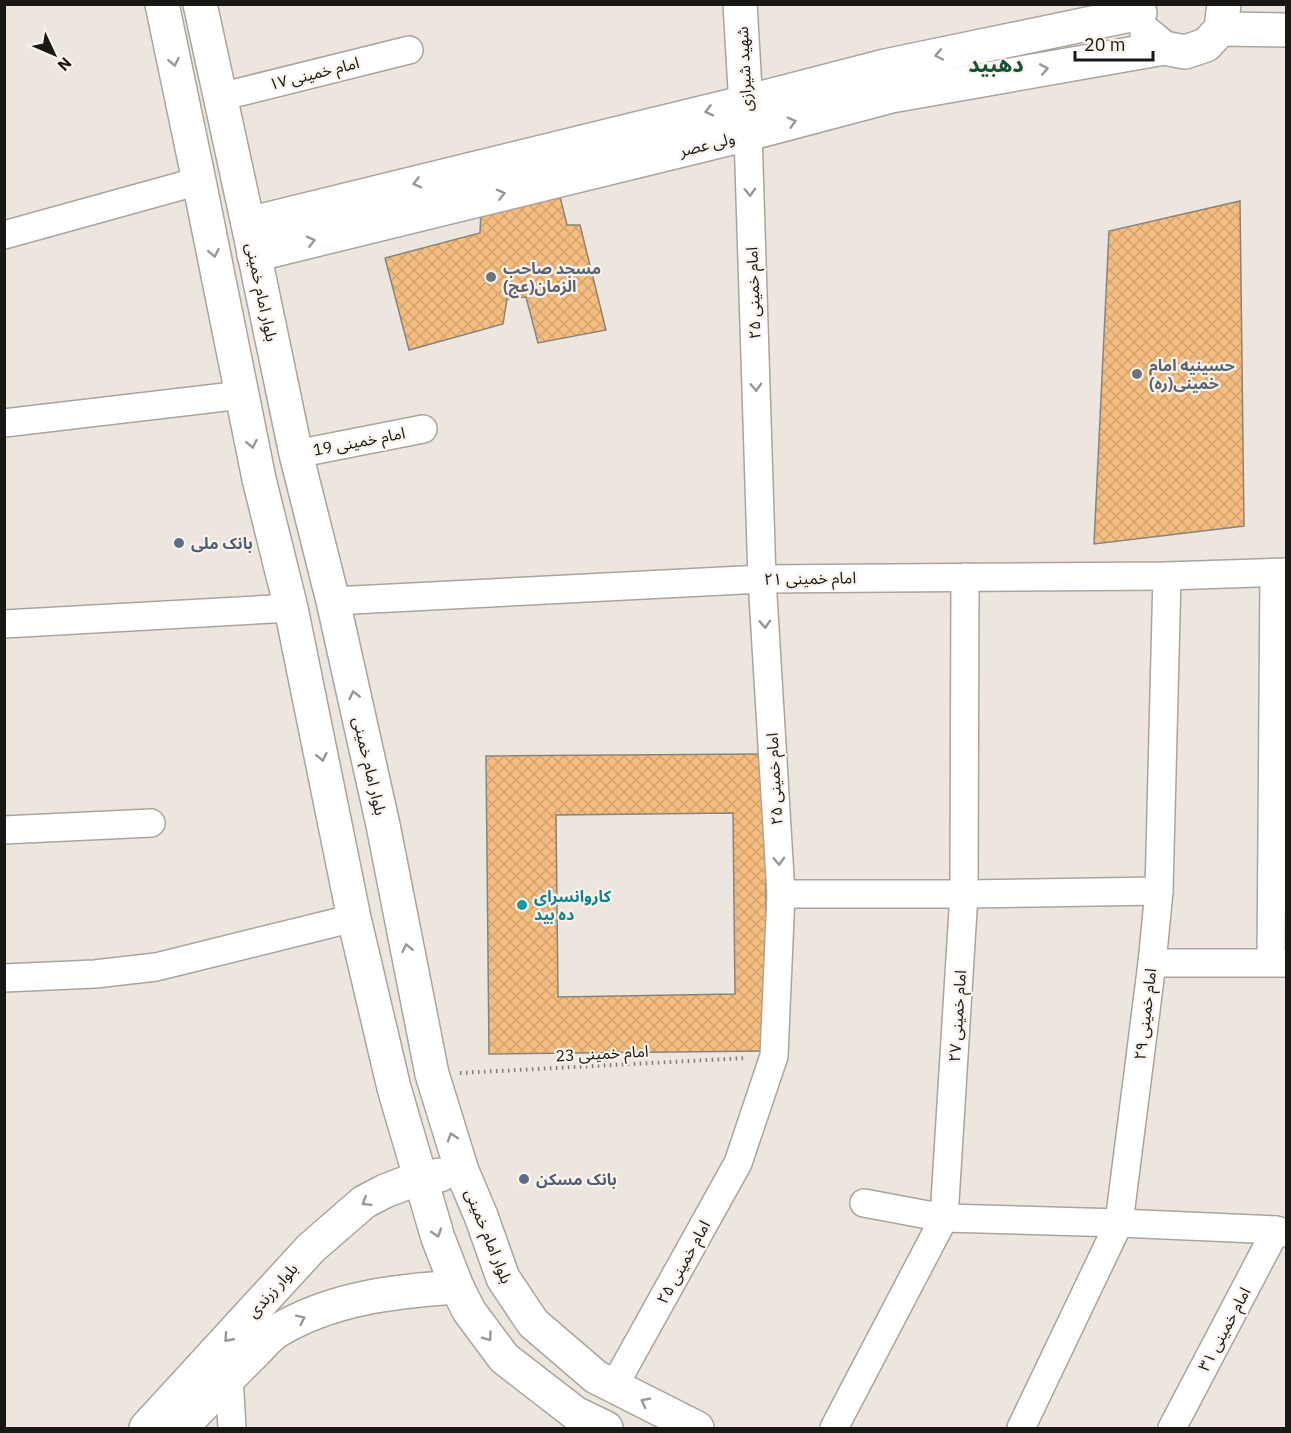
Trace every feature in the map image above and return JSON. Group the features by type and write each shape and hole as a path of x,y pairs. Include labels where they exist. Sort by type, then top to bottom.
{"main road":[{"path":"162,4 259,479 291,608 354,918 394,1088 438,1238 469,1311 504,1358 575,1413 606,1428"},
{"name":"بلوار امام خمینی","path":"200,4 296,454 333,601 383,825 432,1074 462,1171 503,1278 533,1323 596,1377 697,1428"},
{"name":"شهید شیرازی","path":"740,4 747,118"},
{"path":"1141,9 1147,34 1164,48"},
{"name":"ولی عصر","path":"747,118 885,66 1141,9"},
{"path":"1222,16 1287,30"},
{"name":"ولی عصر","path":"251,239 747,118 891,96 1164,48 1185,52 1206,45 1222,16"},
{"path":"338,837 383,825"},
{"name":"بلوار زرندی","path":"146,1428 311,1248 364,1202 385,1191 420,1178 462,1171"},
{"name":"بلوار زرندی","path":"181,1428 229,1376 276,1332 321,1310 372,1296 457,1287"}],"street":[{"name":"امام خمینی ۱۷","path":"220,97 409,50"},
{"name":"امام خمینی ۲۵","path":"614,1386 738,1163 774,1056 782,894 762,579 747,118"},
{"path":"4,235 199,182"},
{"path":"4,423 242,394"},
{"name":"امام خمینی 19","path":"296,454 423,429"},
{"path":"1152,963 1279,963 1281,573"},
{"name":"امام خمینی ۲۱","path":"333,601 762,579 1281,573"},
{"name":"امام خمینی ۲۹","path":"1021,1428 1119,1223 1159,891 1167,576"},
{"name":"امام خمینی ۲۷","path":"834,1428 944,1218 964,894 965,577"},
{"path":"4,624 291,608"},
{"path":"4,830 150,823"},
{"path":"782,894 1159,891"},
{"path":"4,978 95,974 156,967 354,918"},
{"path":"864,1203 944,1218 1119,1223 1281,1232"},
{"name":"امام خمینی ۳۱","path":"1172,1428 1281,1232"},
{"path":"229,1376 232,1428"}],"path":[{"name":"امام خمینی 23","path":"432,1074 774,1056"}],"building":[{"name":"مسجد صاحب الزمان(عج)","path":"559,193 567,225 580,225 606,330 538,343 526,297 507,299 503,324 409,350 385,258 480,233 481,212"},
{"path":"1240,201 1244,526 1094,544 1109,231"},
{"name":"کاروانسرای ده بید","path":"765,754 767,1051 489,1054 486,756","holes":["733,813 735,994 558,997 556,815"]}],"place":[{"name":"مسجد صاحب الزمان(عج)","path":"491,277"},
{"name":"حسینیه امام خمینی(ره)","path":"1137,374"},
{"name":"بانک ملی","path":"179,543"},
{"name":"کاروانسرای ده بید","path":"522,905"},
{"name":"بانک مسکن","path":"524,1179"}],"district":[{"name":"دهبید","path":"996,64"}]}
